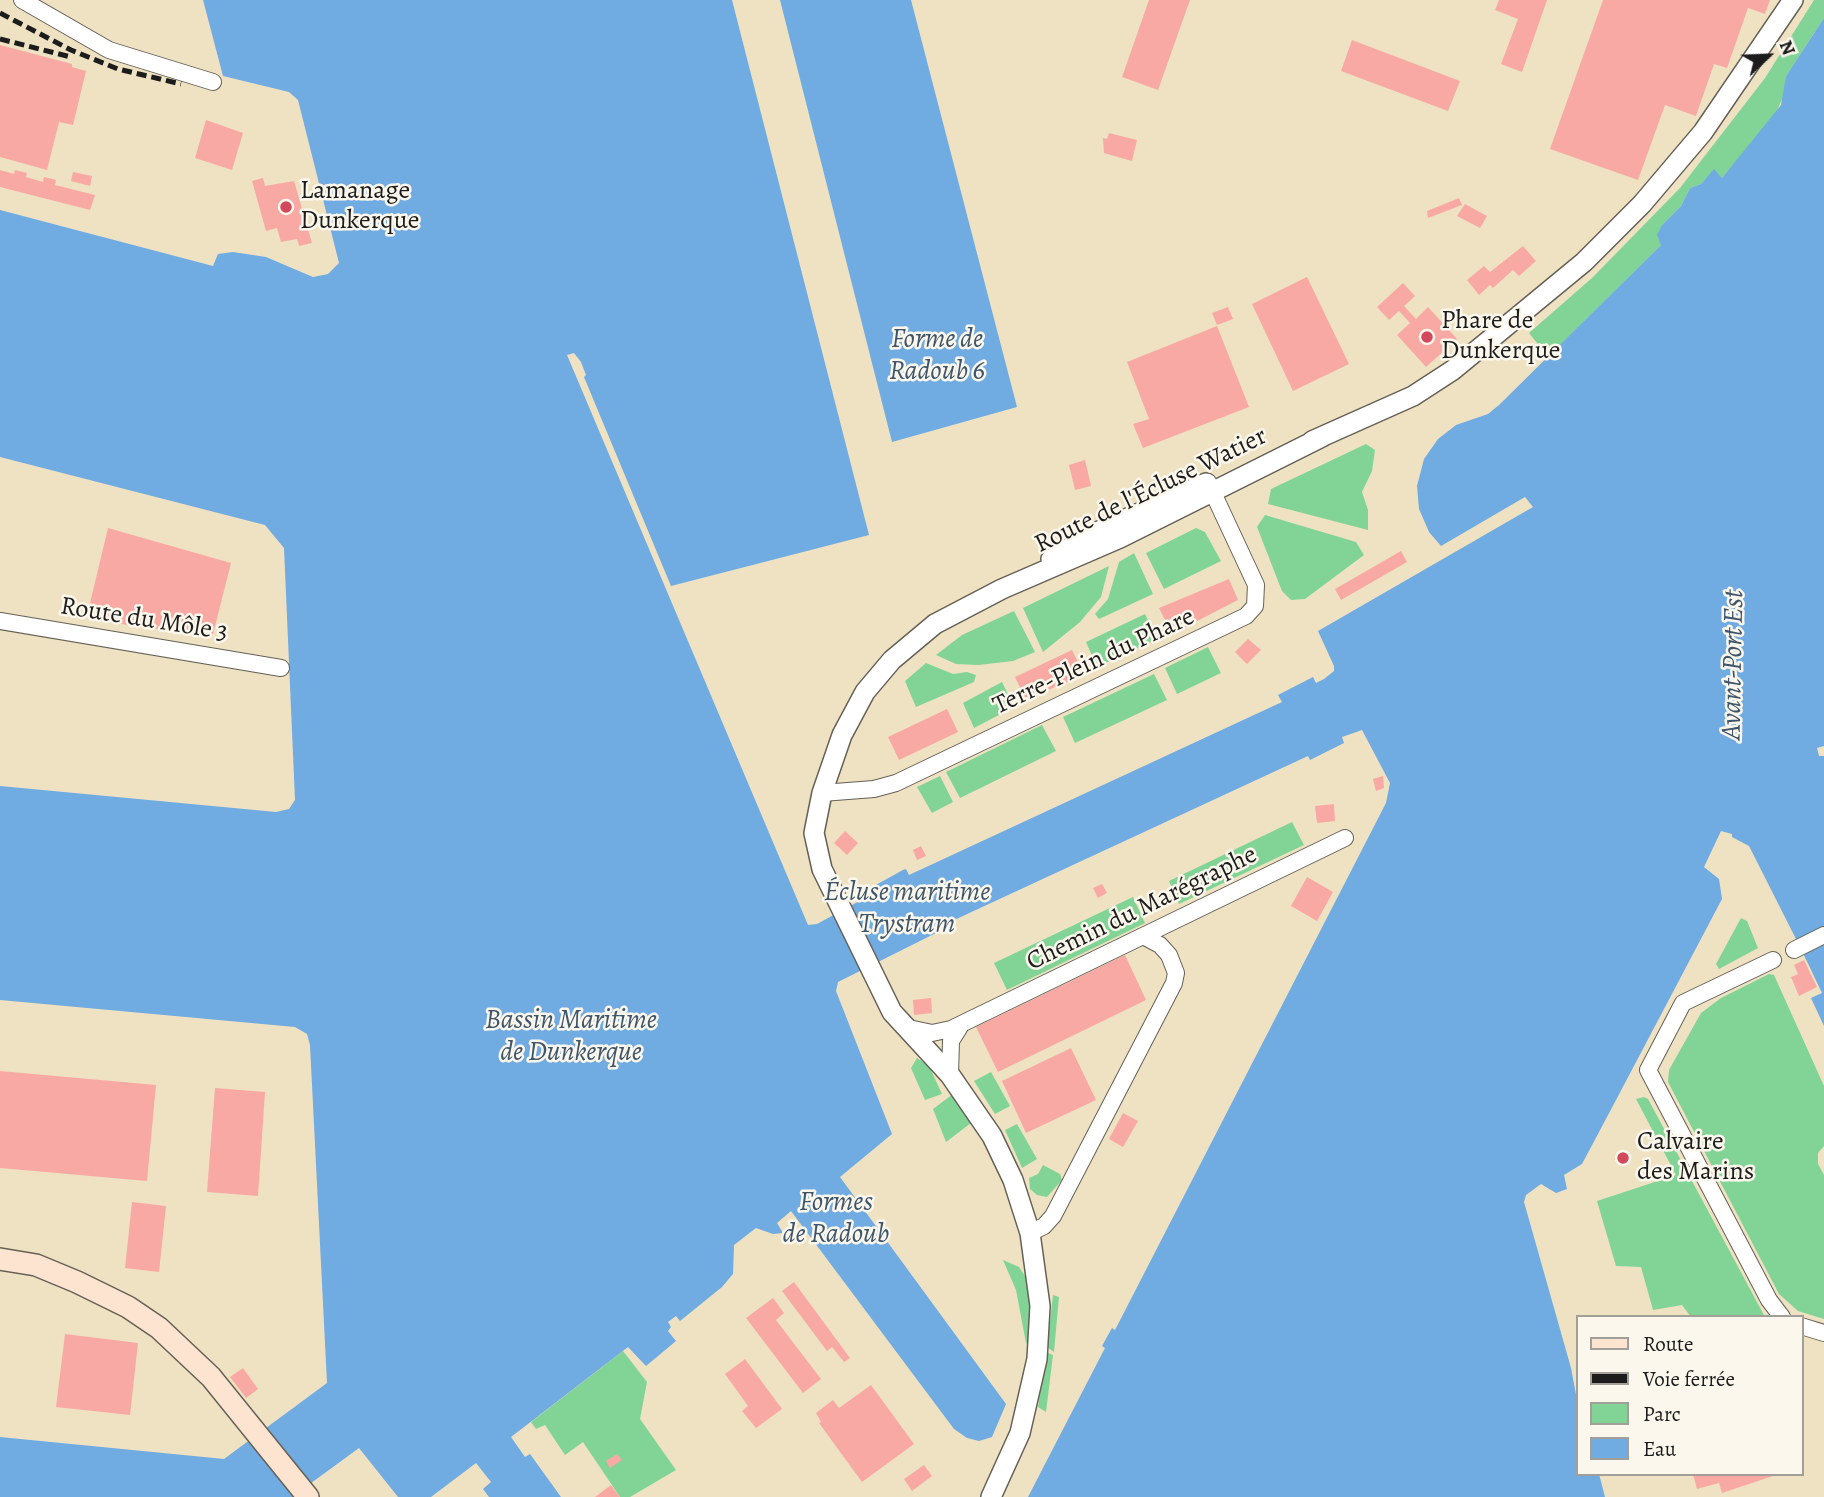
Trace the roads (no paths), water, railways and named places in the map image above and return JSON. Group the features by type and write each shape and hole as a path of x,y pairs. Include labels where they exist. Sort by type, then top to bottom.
{"main road":[{"path":"0,1259 48,1270 138,1313 194,1358 308,1497"}],"street":[{"path":"22,0 109,50 213,82"},
{"name":"Route de l'Écluse Watier","path":"992,1497 1020,1433 1037,1359 1040,1306 1030,1233 1018,1193 999,1147 950,1075 904,1027 872,975 822,869 814,842 815,823 822,793 851,716 885,667 934,624 1002,589 1097,531 1210,487 1413,396 1453,370 1600,247 1653,193 1703,132 1793,0"},
{"name":"Terre-Plein du Phare","path":"822,793 874,789 896,783 1246,616 1255,606 1256,585 1210,487"},
{"name":"Route du Môle 3","path":"0,621 281,668"},
{"name":"Chemin du Marégraphe","path":"904,1027 932,1033 961,1025 1345,838"},
{"path":"1794,950 1824,935"},
{"path":"1030,1233 1044,1226 1053,1216 1174,983 1176,973 1169,954 1160,945 1143,936"},
{"path":"1773,960 1683,1003 1648,1070 1769,1300 1780,1315"},
{"path":"950,1075 951,1041 961,1025"},
{"path":"1803,1327 1824,1333"}],"water":[{"path":"203,0 732,0 869,535 671,586 584,377 586,375 581,362 574,353 567,355 808,925 817,924 876,892 874,886 903,870 906,869 909,875 1282,702 1278,695 1313,677 1316,683 1324,679 1334,671 1334,666 1318,631 1533,507 1525,497 1441,546 1429,532 1419,509 1417,486 1424,459 1438,439 1456,425 1488,414 1499,405 1661,245 1657,235 1662,225 1681,206 1690,188 1701,184 1714,169 1722,178 1781,105 1786,76 1824,18 1824,746 1817,748 1819,756 1824,756 1824,931 1798,943 1749,846 1732,837 1732,834 1721,831 1704,867 1719,879 1722,899 1582,1164 1564,1175 1567,1189 1556,1193 1541,1184 1526,1195 1524,1202 1571,1368 1576,1395 1576,1476 1600,1476 1605,1497 1028,1497 1105,1348 1102,1346 1112,1328 1115,1330 1386,803 1390,783 1362,730 1342,737 1344,743 1310,760 1308,756 937,928 939,934 934,934 838,982 836,991 892,1134 840,1177 1006,1404 992,1437 979,1441 967,1438 954,1429 791,1211 777,1223 783,1233 773,1234 756,1228 734,1245 733,1274 722,1287 680,1321 676,1316 668,1322 671,1327 668,1331 676,1341 646,1366 628,1347 511,1437 525,1457 530,1454 561,1497 489,1497 483,1489 491,1482 476,1463 431,1497 398,1497 359,1448 292,1497 0,1497 0,1437 224,1459 327,1383 310,1045 307,1034 295,1027 0,1000 0,786 276,812 289,809 295,800 284,548 265,525 0,457 0,210 213,266 218,254 233,252 266,257 313,277 328,274 339,263 298,100 289,92 223,76"},
{"name":"Forme de Radoub 6","path":"780,0 911,0 1017,407 892,442"},
{"path":"1824,940 1824,1026 1811,998 1822,993 1802,951"}],"railway":[{"path":"0,13 71,50 118,69 181,84"},
{"path":"0,39 71,57"}],"place":[{"name":"Lamanage Dunkerque","path":"286,207"},
{"name":"Phare de Dunkerque","path":"1427,337"},
{"name":"Calvaire des Marins","path":"1623,1158"}],"water label":[{"name":"Avant-Port Est","path":"1734,665"},
{"name":"Écluse maritime Trystram","path":"907,909"},
{"name":"Bassin Maritime de Dunkerque","path":"571,1037"},
{"name":"Formes de Radoub","path":"836,1219"}]}
